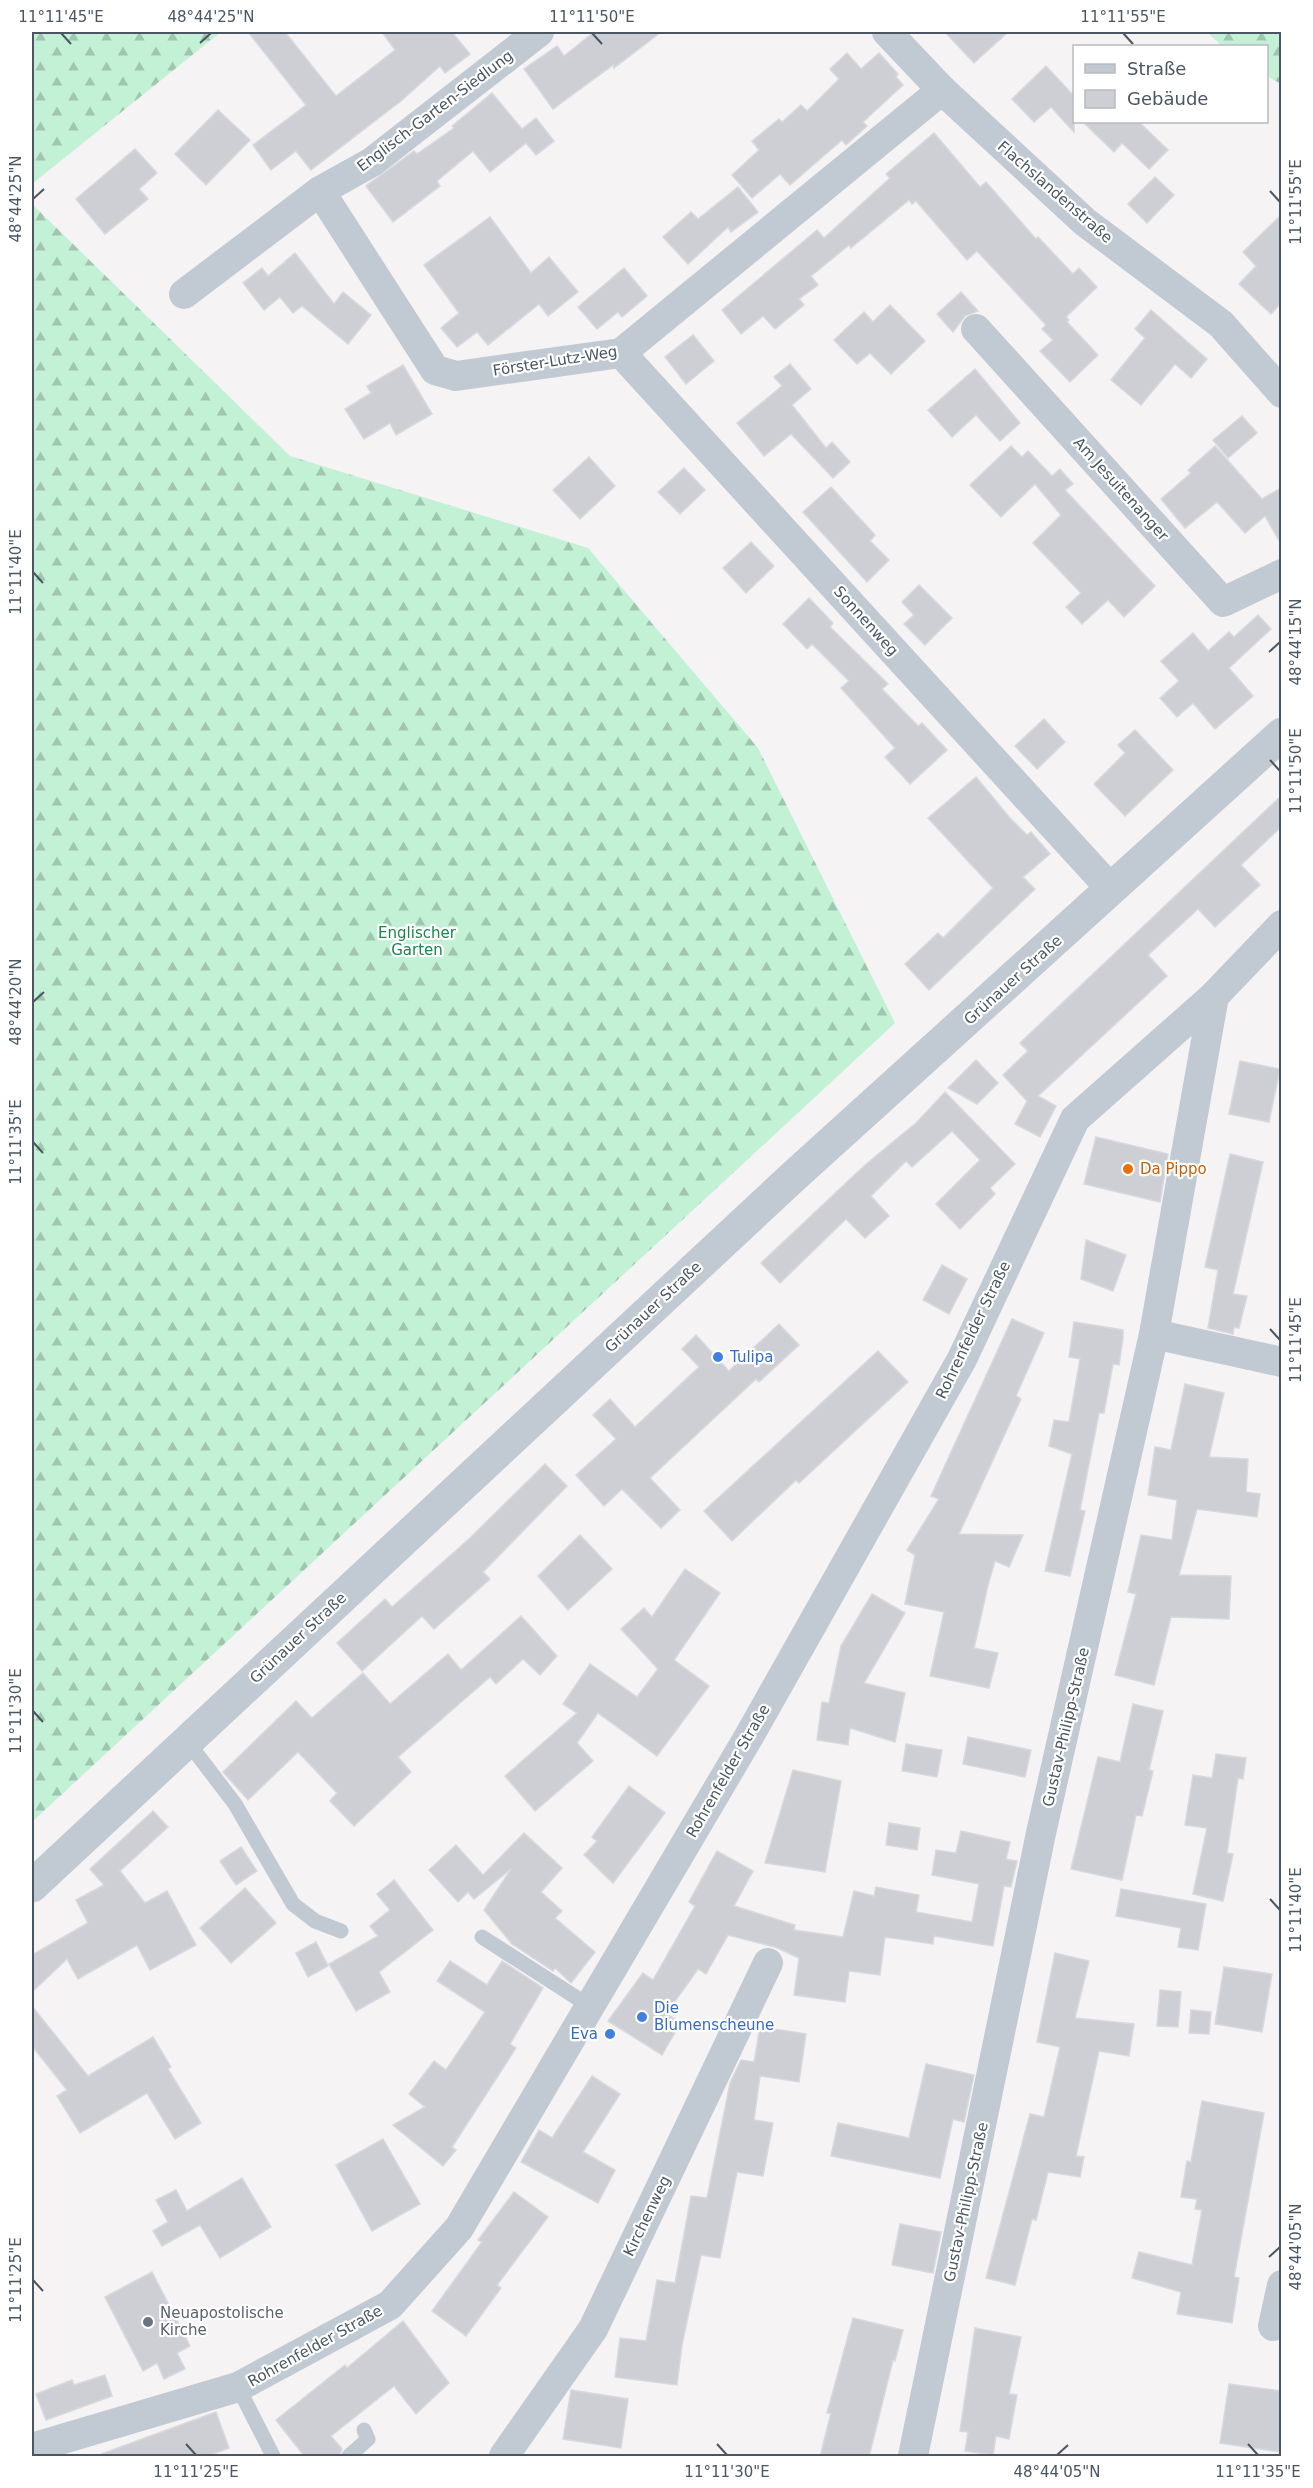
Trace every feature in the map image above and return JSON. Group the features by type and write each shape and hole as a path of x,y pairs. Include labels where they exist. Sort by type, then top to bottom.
{"street":[{"name":"Englisch-Garten-Siedlung","path":"184,294 321,190 372,162 539,32"},
{"name":"Flachslandenstraße","path":"887,32 942,90 1085,222 1221,324 1281,393"},
{"name":"Förster-Lutz-Weg","path":"321,190 435,370 456,376 621,353 942,90"},
{"name":"Am Jesuitenanger","path":"976,329 1224,602 1281,574"},
{"name":"Sonnenweg","path":"621,353 1111,890"},
{"name":"Grünauer Straße","path":"32,1886 794,1176 1281,734"},
{"name":"Rohrenfelder Straße","path":"32,2448 238,2387 390,2305 459,2228 591,2007 962,1359 1075,1119 1214,996 1281,925"},
{"name":"Gustav-Philipp-Straße","path":"913,2457 1041,1833 1154,1334 1214,996"},
{"path":"1154,1334 1281,1362"},
{"name":"Kirchenweg","path":"504,2457 593,2328 768,1964"},
{"path":"1273,2326 1281,2285"}],"lane":[{"path":"188,1741 235,1804 293,1904 315,1921 341,1931"},
{"path":"482,1937 591,2007"},
{"path":"238,2387 273,2457"},
{"path":"349,2457 368,2439 364,2430"}],"green space":[{"path":"32,32 221,32 32,184"},
{"path":"1207,32 1281,32 1281,84 1268,77 1268,45 1221,45"},
{"name":"Englischer Garten","path":"32,204 290,456 588,548 758,748 895,1023 32,1822"}],"building":[{"path":"248,32 285,32 336,96 395,50 382,32 452,32 470,54 445,73 440,66 401,101 311,170 296,151 271,170 253,145 306,105"},
{"path":"594,32 661,32 614,68 613,65 553,109 524,69 557,46 564,56"},
{"path":"945,32 1008,32 974,63"},
{"path":"847,53 861,69 879,53 898,74 896,77 903,85 863,122 867,126 846,145 842,140 790,185 780,174 752,198 732,175 759,150 752,141 779,119 782,122 801,105 807,111 839,79 830,69"},
{"path":"1046,66 1073,95 1074,132 1051,107 1034,122 1012,99"},
{"path":"492,93 522,129 536,118 554,141 536,155 526,143 490,172 473,151 437,181 440,186 393,222 366,186 414,151 417,154 454,128 452,126"},
{"path":"218,110 250,140 206,185 175,154"},
{"path":"1084,123 1142,123 1168,150 1149,169 1122,143 1114,152"},
{"path":"934,133 980,187 986,182 1036,239 1038,237 1073,274 1079,268 1097,287 1066,317 1069,320 1067,322 1098,355 1070,382 1040,351 1053,340 1042,329 1046,325 977,251 967,260 916,201 912,204 909,200 851,248 849,245 811,276 818,285 799,299 804,305 775,329 763,316 741,334 722,310 817,230 824,238 890,178 886,174"},
{"path":"135,149 157,173 139,189 148,199 105,234 76,199"},
{"path":"1155,177 1174,195 1147,223 1128,204"},
{"path":"738,187 758,212 731,232 728,227 688,264 663,237 691,212 698,219"},
{"path":"1281,215 1281,303 1271,314 1239,284 1256,266 1243,252"},
{"path":"490,217 531,273 549,257 578,292 548,316 539,304 488,345 477,332 457,347 441,328 459,313 424,265"},
{"path":"295,253 334,304 343,292 371,315 348,344 302,306 293,313 280,297 264,310 243,283 262,268 268,276"},
{"path":"624,268 647,296 622,317 618,312 597,329 578,307"},
{"path":"961,292 978,311 965,316 953,332 937,314"},
{"path":"890,305 925,341 891,374 870,353 857,364 834,340 864,312 873,322"},
{"path":"1151,310 1207,359 1191,378 1175,364 1141,405 1111,380 1145,338 1135,329"},
{"path":"693,335 714,361 686,384 665,357"},
{"path":"790,364 811,389 792,405 826,448 832,442 850,462 833,478 791,434 764,456 737,423 782,386 774,377"},
{"path":"403,365 432,414 396,435 390,423 364,439 345,409 371,393 367,386"},
{"path":"975,369 1020,423 1000,441 976,415 952,437 928,410"},
{"path":"1242,416 1257,433 1228,458 1213,440"},
{"path":"1011,446 1022,457 1028,451 1052,476 1060,469 1073,484 1065,490 1155,586 1124,617 1108,600 1082,624 1066,607 1081,593 1033,543 1061,515 1035,484 1001,517 970,485"},
{"path":"1215,446 1262,499 1281,488 1281,544 1265,516 1245,533 1217,502 1185,528 1161,499 1191,473 1188,470"},
{"path":"589,457 615,486 580,519 553,490"},
{"path":"684,468 705,490 680,514 658,492"},
{"path":"831,487 875,535 870,541 889,560 867,582 803,512"},
{"path":"751,542 774,566 746,593 723,568"},
{"path":"919,585 952,618 925,645 904,624 914,615 902,602"},
{"path":"809,598 833,623 830,627 888,684 882,689 918,726 922,723 947,750 910,784 885,757 895,748 841,688 849,681 812,644 807,649 783,624"},
{"path":"1258,615 1271,629 1229,668 1253,696 1215,729 1193,703 1177,717 1160,698 1179,681 1161,661 1193,633 1208,651 1229,632 1234,637"},
{"path":"1044,719 1065,742 1037,769 1015,746"},
{"path":"1135,730 1173,770 1125,816 1094,784 1125,753 1118,745"},
{"path":"976,777 1010,818 1027,835 1031,832 1050,854 1023,877 1035,889 929,990 905,964 938,933 943,938 993,888 928,818"},
{"path":"1281,796 1281,827 1241,865 1260,885 1215,927 1198,909 1148,955 1167,976 1038,1096 1056,1106 1040,1137 1015,1124 1027,1101 1003,1075 1028,1051 1020,1043"},
{"path":"976,1060 998,1083 977,1104 948,1088"},
{"path":"1240,1061 1280,1069 1269,1122 1229,1114"},
{"path":"945,1092 1015,1164 990,1188 995,1194 960,1229 936,1204 980,1160 952,1131 912,1167 906,1161 871,1196 889,1216 865,1238 846,1219 780,1283 761,1263 864,1166 917,1122"},
{"name":"Da Pippo","path":"1096,1137 1168,1154 1160,1202 1084,1184"},
{"path":"1230,1154 1263,1162 1233,1294 1247,1296 1239,1328 1234,1327 1233,1334 1208,1328 1218,1270 1205,1267"},
{"path":"1086,1240 1126,1255 1113,1291 1081,1279"},
{"path":"942,1265 967,1279 949,1314 923,1300"},
{"path":"1012,1319 1044,1333 1016,1396 1021,1399 959,1534 1023,1535 1009,1567 995,1561 974,1648 998,1653 989,1688 930,1676 944,1612 905,1604 915,1555 907,1550 939,1499 931,1496"},
{"path":"1074,1322 1123,1330 1123,1338 1119,1365 1113,1364 1104,1413 1099,1413 1080,1510 1085,1511 1070,1576 1045,1571 1072,1454 1049,1446 1054,1420 1069,1422 1080,1359 1069,1357"},
{"path":"779,1324 799,1345 759,1382 756,1379 650,1478 680,1510 661,1528 622,1489 604,1506 576,1475 616,1439 593,1415 610,1399 635,1427 699,1367 682,1349 696,1335 729,1371"},
{"path":"878,1351 908,1382 799,1483 796,1480 732,1541 704,1511"},
{"path":"1185,1384 1224,1393 1209,1457 1248,1459 1246,1492 1260,1494 1257,1517 1197,1509 1179,1575 1231,1576 1229,1619 1171,1617 1154,1685 1115,1675 1136,1594 1128,1592 1141,1535 1172,1540 1177,1500 1148,1495 1155,1447 1171,1450"},
{"path":"545,1464 567,1486 483,1572 490,1579 434,1629 422,1616 362,1671 337,1643 385,1599 392,1607 470,1538"},
{"path":"580,1535 612,1569 568,1610 538,1576"},
{"path":"685,1569 720,1593 674,1660 709,1686 657,1756 598,1713 577,1743 593,1761 535,1811 505,1776 577,1713 563,1704 590,1664 637,1697 658,1669 621,1629 644,1608 652,1617"},
{"path":"872,1594 905,1613 864,1683 905,1693 895,1742 850,1728 848,1745 817,1740 822,1702 829,1703 841,1646"},
{"path":"521,1616 557,1656 540,1675 523,1659 496,1684 490,1677 398,1757 411,1772 354,1826 330,1801 337,1793 298,1752 248,1800 223,1772 296,1701 312,1718 363,1673 390,1704 448,1654 461,1670"},
{"path":"1133,1704 1163,1711 1149,1770 1153,1771 1142,1816 1136,1815 1122,1880 1071,1869 1098,1757 1120,1762"},
{"path":"968,1737 1031,1750 1025,1777 963,1764"},
{"path":"906,1744 942,1750 937,1777 902,1771"},
{"path":"1216,1754 1246,1758 1243,1779 1238,1778 1227,1853 1233,1854 1223,1901 1193,1894 1207,1828 1185,1825 1193,1775 1212,1778"},
{"path":"793,1770 841,1781 825,1872 765,1863"},
{"path":"629,1786 665,1813 613,1883 584,1855 597,1841 592,1837"},
{"path":"153,1811 168,1827 120,1871 145,1903 167,1891 196,1945 150,1970 137,1945 78,1979 67,1959 32,1992 32,1955 88,1923 76,1900 104,1885 90,1869"},
{"path":"889,1823 920,1828 917,1850 886,1845"},
{"path":"961,1831 1010,1842 1006,1859 1017,1861 1011,1887 1004,1886 993,1946 934,1936 933,1944 885,1937 880,1975 849,1971 845,2002 794,1995 799,1958 775,1947 728,1935 706,1974 698,1969 666,2014 681,2022 662,2055 608,2021 643,1973 653,1980 695,1906 689,1902 717,1851 753,1871 734,1906 795,1925 794,1930 843,1937 854,1891 874,1896 876,1887 919,1895 916,1912 972,1922 979,1884 932,1875 936,1850 956,1853"},
{"path":"524,1833 562,1868 541,1892 562,1911 555,1918 595,1952 571,1983 555,1968 553,1971 512,1944 484,1910 511,1869 474,1899 468,1892 458,1902 429,1870 456,1845 483,1875"},
{"path":"241,1847 257,1871 236,1885 220,1861"},
{"path":"394,1880 433,1930 379,1972 390,1992 356,2011 329,1964 378,1936 370,1926 390,1910 377,1894"},
{"path":"245,1888 276,1923 231,1963 200,1928"},
{"path":"1121,1889 1206,1904 1198,1950 1178,1947 1181,1928 1116,1916"},
{"path":"316,1942 328,1966 308,1977 296,1953"},
{"path":"1055,1953 1089,1961 1075,2018 1134,2024 1129,2056 1099,2051 1076,2156 1084,2157 1080,2177 1048,2172 1036,2220 1032,2219 1015,2285 986,2278 1030,2114 1044,2117 1060,2047 1037,2042"},
{"path":"450,1961 487,1985 502,1961 543,1988 510,2044 516,2048 452,2147 456,2150 443,2166 393,2125 425,2107 409,2094 434,2061 446,2070 485,2012 437,1981"},
{"path":"1224,1967 1272,1974 1262,2032 1215,2024"},
{"path":"1160,1990 1181,1992 1178,2027 1157,2026"},
{"path":"32,2006 88,2076 153,2037 171,2067 168,2069 201,2123 175,2139 147,2093 80,2133 57,2096 67,2090 32,2046"},
{"path":"1191,2010 1211,2012 1209,2034 1189,2033"},
{"path":"760,2027 806,2034 799,2082 760,2076 754,2120 773,2123 763,2176 737,2172 720,2258 701,2255 682,2345 677,2385 615,2377 620,2338 646,2341 657,2280 675,2283 691,2196 707,2198 730,2083 741,2060 754,2062"},
{"path":"926,2064 974,2075 964,2122 953,2119 940,2178 831,2156 838,2123 909,2138"},
{"path":"592,2076 620,2094 583,2152 615,2170 598,2203 521,2162 539,2130 552,2138"},
{"path":"1202,2101 1264,2113 1234,2277 1239,2278 1232,2323 1177,2314 1181,2292 1132,2278 1139,2252 1192,2265 1202,2210 1195,2209 1197,2199 1181,2197 1187,2161 1191,2162"},
{"path":"383,2139 420,2204 372,2231 336,2165"},
{"path":"242,2178 271,2227 220,2258 200,2225 162,2246 153,2231 168,2222 156,2200 176,2190 187,2211"},
{"path":"514,2192 548,2217 497,2285 501,2288 466,2336 432,2311 482,2242 478,2240"},
{"path":"900,2224 941,2232 933,2273 892,2265"},
{"name":"Neuapostolische Kirche","path":"152,2272 190,2346 177,2353 185,2369 164,2379 157,2363 143,2371 105,2297"},
{"path":"853,2318 903,2330 895,2361 893,2360 869,2457 820,2457 831,2413 827,2413"},
{"path":"403,2321 449,2383 416,2414 394,2386 331,2436 342,2449 339,2457 305,2457 276,2420 345,2365 347,2368"},
{"path":"975,2328 1021,2337 1009,2394 1017,2395 1009,2439 996,2436 993,2455 965,2451 968,2432 960,2431"},
{"path":"105,2375 112,2396 46,2420 36,2394 72,2380 74,2385"},
{"path":"1229,2384 1281,2391 1281,2452 1220,2443"},
{"path":"571,2390 628,2399 621,2448 563,2439"},
{"path":"216,2412 229,2448 205,2457 101,2457 101,2454"}],"place":[{"name":"Da Pippo","path":"1128,1169"},
{"name":"Tulipa","path":"718,1357"},
{"name":"Die Blumenscheune","path":"642,2017"},
{"name":"Eva","path":"610,2034"},
{"name":"Neuapostolische Kirche","path":"148,2322"}]}
